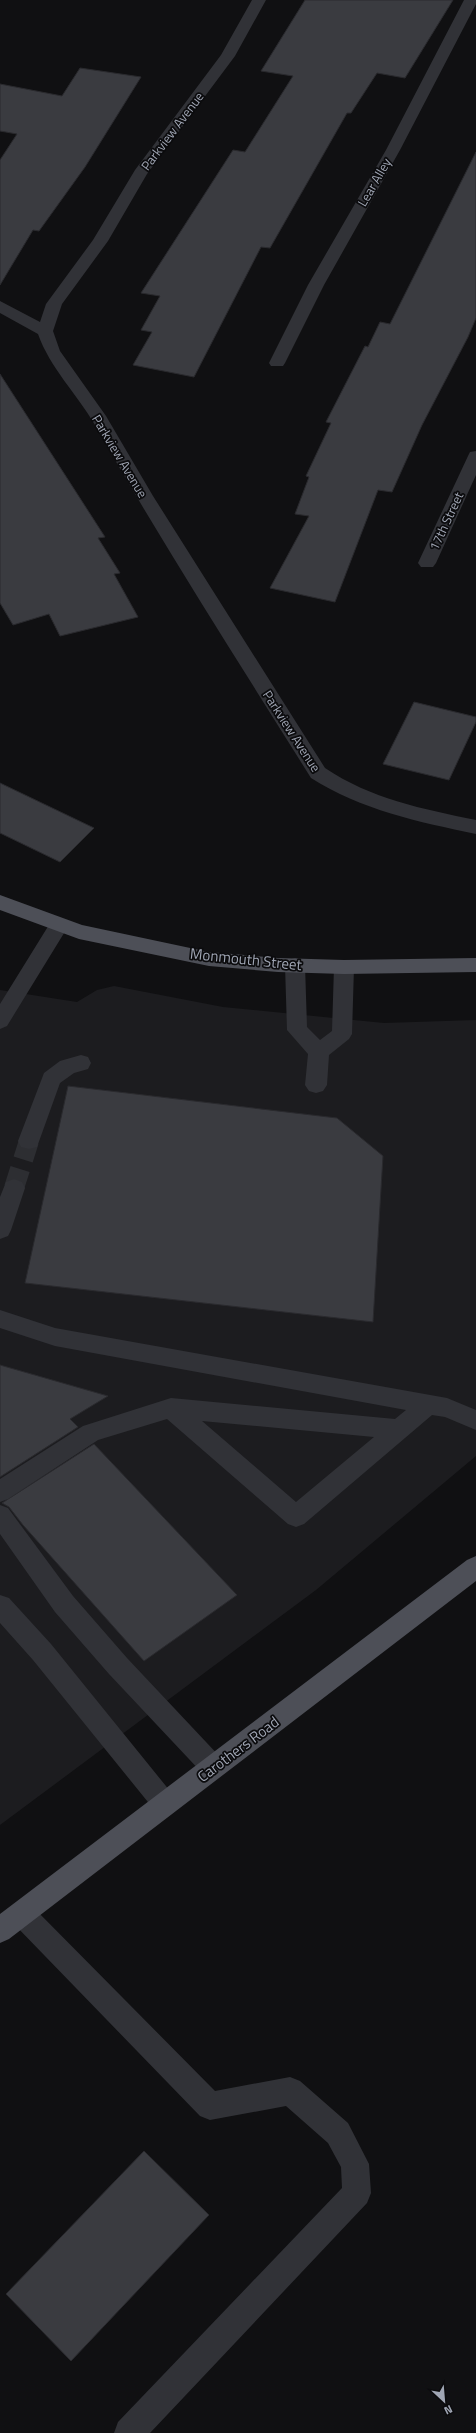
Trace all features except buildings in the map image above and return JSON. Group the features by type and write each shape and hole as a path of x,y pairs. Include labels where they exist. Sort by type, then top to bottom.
{"main road":[{"name":"Monmouth Street","path":"0,902 80,932 208,959 344,967 476,965"},
{"name":"Carothers Road","path":"0,1930 476,1567"}],"street":[{"name":"Parkview Avenue","path":"259,0 228,56 140,173 100,241 54,304 45,331 52,351 98,416 144,496 318,773 330,782 368,799 434,818 476,827"},
{"name":"Lear Alley","path":"277,363 316,285 392,150 471,0"},
{"path":"0,306 45,331"},
{"name":"17th Street","path":"427,563 476,456"},
{"path":"0,1021 59,925"},
{"path":"295,965 297,1030 319,1052"},
{"path":"316,1085 319,1052 342,1034 344,967"},
{"path":"29,1141 51,1079 67,1067 80,1063"},
{"path":"0,1230 14,1188"},
{"path":"0,1319 55,1337 447,1408 476,1420"},
{"path":"171,1408 296,1517 428,1405"},
{"path":"0,1492 91,1433 171,1408 399,1430"},
{"path":"0,1515 69,1609 118,1666 213,1767"},
{"path":"0,1606 42,1652 165,1804"},
{"path":"22,1914 210,2106 290,2091 338,2133 355,2164 357,2193 129,2433"}],"shaded area":[{"path":"114,986 223,1007 384,1023 476,1020 476,1456 316,1590 0,1825 0,990 77,1002 97,990"}],"tunnel":[{"path":"14,1188 29,1141"}]}
